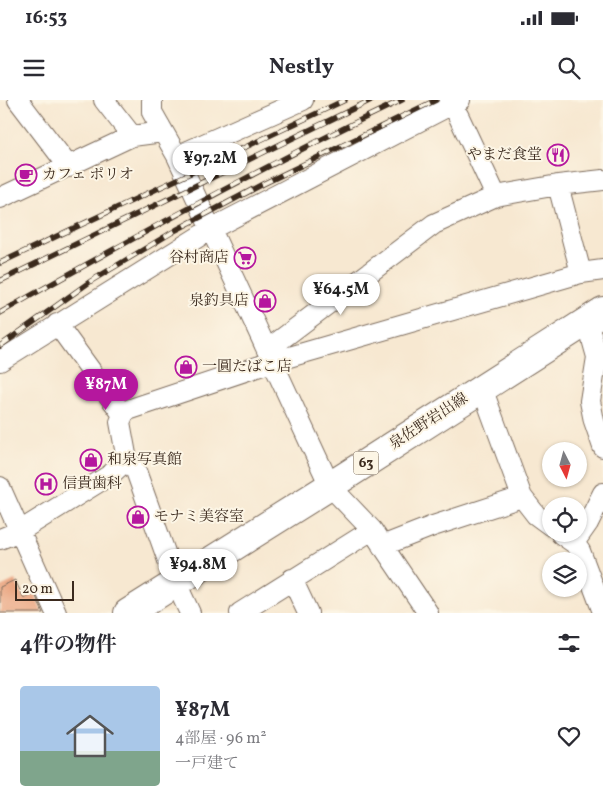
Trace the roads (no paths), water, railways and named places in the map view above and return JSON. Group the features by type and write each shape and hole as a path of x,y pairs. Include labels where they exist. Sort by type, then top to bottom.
{"main road":[{"name":"泉佐野岩出線","path":"128,613 595,316"}],"street":[{"path":"18,100 69,167"},
{"path":"104,100 132,136"},
{"path":"152,100 152,112 177,156 330,486 377,538 428,613"},
{"path":"177,156 303,100"},
{"path":"0,361 211,229 459,108 496,196"},
{"path":"0,198 132,136 163,132"},
{"path":"270,356 434,224 496,196 558,185 603,180"},
{"path":"558,185 581,273"},
{"path":"190,613 176,583 136,471 127,460 120,422 125,411 270,356 581,273 603,270"},
{"path":"595,316 597,357 590,401 594,421 603,447"},
{"path":"57,324 123,415"},
{"path":"482,388 522,497 536,515 542,519"},
{"path":"0,539 20,531 110,475 127,460"},
{"path":"0,487 56,613"},
{"path":"587,524 603,493"},
{"path":"240,613 292,579 377,538 433,526 522,497"},
{"path":"572,542 580,551 603,612"},
{"path":"292,579 308,613"}],"railway":[{"path":"0,263 345,100"},
{"path":"0,281 371,100"},
{"path":"0,313 199,203 300,150 402,100"},
{"path":"0,346 91,281 176,230 263,184 436,100"}],"place":[{"name":"やまだ食堂","path":"558,155"},
{"name":"カフェ ポリオ","path":"26,175"},
{"name":"谷村商店","path":"245,258"},
{"name":"泉釣具店","path":"265,301"},
{"name":"一圓たばこ店","path":"186,367"},
{"name":"和泉写真館","path":"91,460"},
{"name":"信貴歯科","path":"46,484"},
{"name":"モナミ美容室","path":"138,517"}]}
